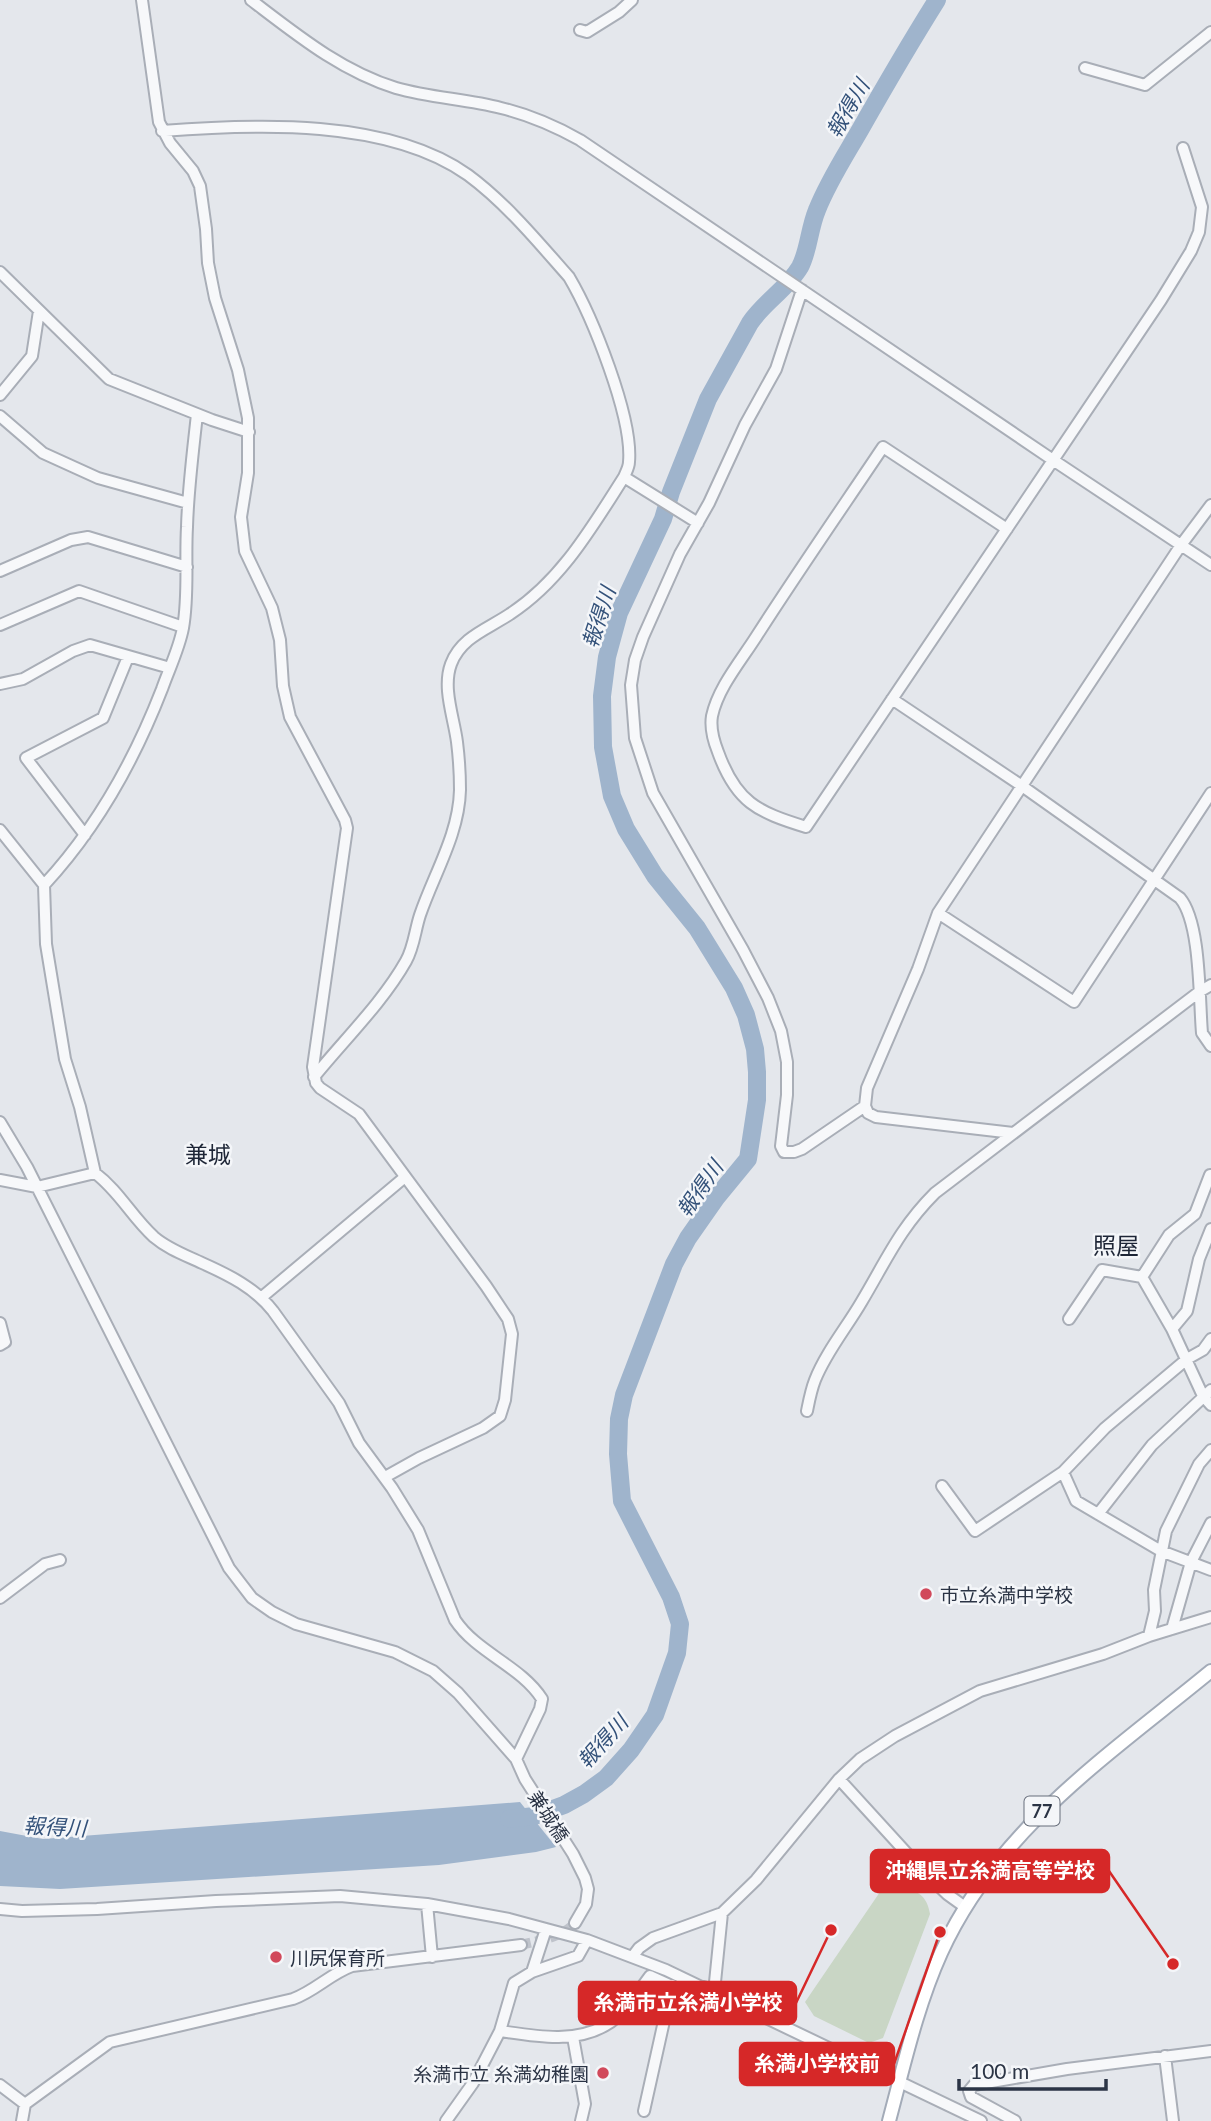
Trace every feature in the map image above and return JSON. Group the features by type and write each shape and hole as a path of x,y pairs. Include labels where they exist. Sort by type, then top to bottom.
{"main road":[{"name":"77","path":"889,2121 933,1972 965,1907 1006,1850 1060,1794 1211,1671"}],"street":[{"path":"142,0 162,131 193,171 200,186 208,263 215,299 238,370 249,432 248,473 241,517 245,551 272,608 279,640 282,685 290,717 347,828 313,1068 314,1077 320,1088 359,1114 493,1297 508,1319 513,1334 505,1400 500,1416 483,1428 385,1477"},
{"path":"251,0 309,44 370,79 420,93 499,107 556,127 1211,565"},
{"path":"580,30 587,32 599,26 632,0"},
{"path":"1085,68 1145,85 1211,32"},
{"path":"162,131 283,126 364,135 410,146 465,173 489,192 569,277 579,294 619,396 629,442 629,465 625,478 566,564 534,596 511,614 464,642 452,662 449,693 457,743 460,791 458,814 420,915 407,959 388,987 314,1077"},
{"path":"1007,529 883,447 718,698 712,719 714,742 726,773 744,799 769,816 806,827 1007,529 1191,251 1199,232 1202,207 1183,148"},
{"path":"0,272 109,379 249,432"},
{"path":"802,290 776,369 745,425 709,503 695,520 643,637 635,660 631,685 635,738 653,793 743,950 768,998 781,1031 787,1062 787,1095 781,1146 785,1152 802,1149 865,1106"},
{"path":"0,396 32,356 39,311"},
{"path":"44,885 69,859 129,764 170,668 183,627 188,590 188,503 197,414"},
{"path":"0,416 43,453 98,478 188,503"},
{"path":"625,478 695,520"},
{"path":"1013,1133 876,1117 867,1112 865,1106 867,1088 918,969 938,913 1181,545 1211,505"},
{"path":"0,571 71,540 88,537 187,566"},
{"path":"0,625 79,591 183,627"},
{"path":"0,684 23,679 73,651 90,645 170,668"},
{"path":"85,835 26,758 103,718 128,657"},
{"path":"892,698 1155,879 1186,905 1193,926 1202,1033 1211,1046"},
{"path":"938,913 1074,1002 1211,793"},
{"path":"0,830 44,885 46,944 65,1059 80,1107 95,1173 107,1182 155,1238 175,1252 236,1279 262,1297 339,1403 359,1443 385,1477 418,1530 455,1620 463,1633 527,1682 542,1699 540,1709 516,1759"},
{"path":"807,1411 814,1381 821,1367 900,1234 935,1193 1211,985"},
{"name":"兼城橋","path":"0,1122 37,1187 229,1568 252,1598 271,1612 296,1623 395,1652 433,1671 458,1693 516,1759 525,1779 573,1854 588,1889 582,1915 575,1923"},
{"path":"0,1180 37,1187 95,1173"},
{"path":"1142,1277 1170,1235 1195,1214 1211,1174"},
{"path":"262,1297 405,1177"},
{"path":"1191,1218 1208,1242"},
{"path":"1172,1329 1187,1311 1211,1229"},
{"path":"1069,1319 1102,1270 1142,1277"},
{"path":"1142,1277 1207,1393 1211,1405"},
{"path":"0,1323 5,1342 0,1346"},
{"path":"942,1486 975,1531 1063,1472 1105,1428 1186,1359 1203,1350 1211,1339"},
{"path":"1098,1514 1152,1445 1207,1393"},
{"path":"1149,1636 1155,1611 1154,1590 1161,1551 1176,1509 1199,1464 1211,1450"},
{"path":"1063,1472 1076,1501 1161,1551 1211,1570"},
{"path":"1171,1629 1191,1562 1211,1523"},
{"path":"0,1598 46,1564 60,1560"},
{"path":"633,1956 653,1938 722,1913 756,1880 839,1779 860,1759 895,1736 953,1703 981,1691 1103,1654 1149,1636 1211,1617"},
{"path":"839,1779 923,1871 965,1907"},
{"path":"0,1909 97,1909 340,1896 427,1904 509,1919 587,1940 633,1956 709,1989 981,2121"},
{"path":"427,1904 432,1957"},
{"path":"500,2031 534,2036 573,2037 608,2024 650,1976 696,1997 709,1989 722,1913"},
{"path":"532,1972 546,1929"},
{"path":"446,2121 473,2083 500,2031 514,1983 532,1972 578,1956 587,1940"},
{"path":"22,2121 24,2104 110,2042 293,1999 306,1994 340,1970 352,1966 521,1945"},
{"path":"644,2111 672,1985"},
{"path":"573,2037 585,2104 581,2121"},
{"path":"1015,2121 971,2097 969,2091 974,2085 1211,2051"},
{"path":"1165,2056 1173,2121"},
{"path":"0,2085 24,2104"}],"green space":[{"path":"889,1885 921,1895 930,1914 883,2038 869,2043 814,2016 805,2002 882,1889"}],"water":[{"path":"520,1802 556,1847 439,1865 60,1889 0,1886 0,1831 43,1839"}],"waterway":[{"name":"報得川","path":"509,1819 534,1816 564,1805 606,1778 631,1750 655,1715 677,1653 680,1624 671,1597 622,1501 618,1454 619,1419 624,1395 674,1264 688,1238 716,1198 748,1159 757,1100 755,1049 746,1015 734,988 697,928 655,876 626,829 612,796 603,747 602,696 607,657 619,613 663,519 708,399 750,323 800,267 814,217 826,189 937,0"}],"tunnel":[{"path":"521,1945 557,1935 575,1923"}],"place":[{"name":"市立糸満中学校","path":"926,1594"},
{"name":"糸満市立糸満小学校","path":"831,1930"},
{"name":"糸満小学校前","path":"940,1932"},
{"name":"川尻保育所","path":"276,1957"},
{"name":"沖縄県立糸満高等学校","path":"1173,1964"},
{"name":"糸満市立 糸満幼稚園","path":"603,2073"}],"district":[{"name":"兼城","path":"208,1154"},
{"name":"照屋","path":"1116,1245"}]}
